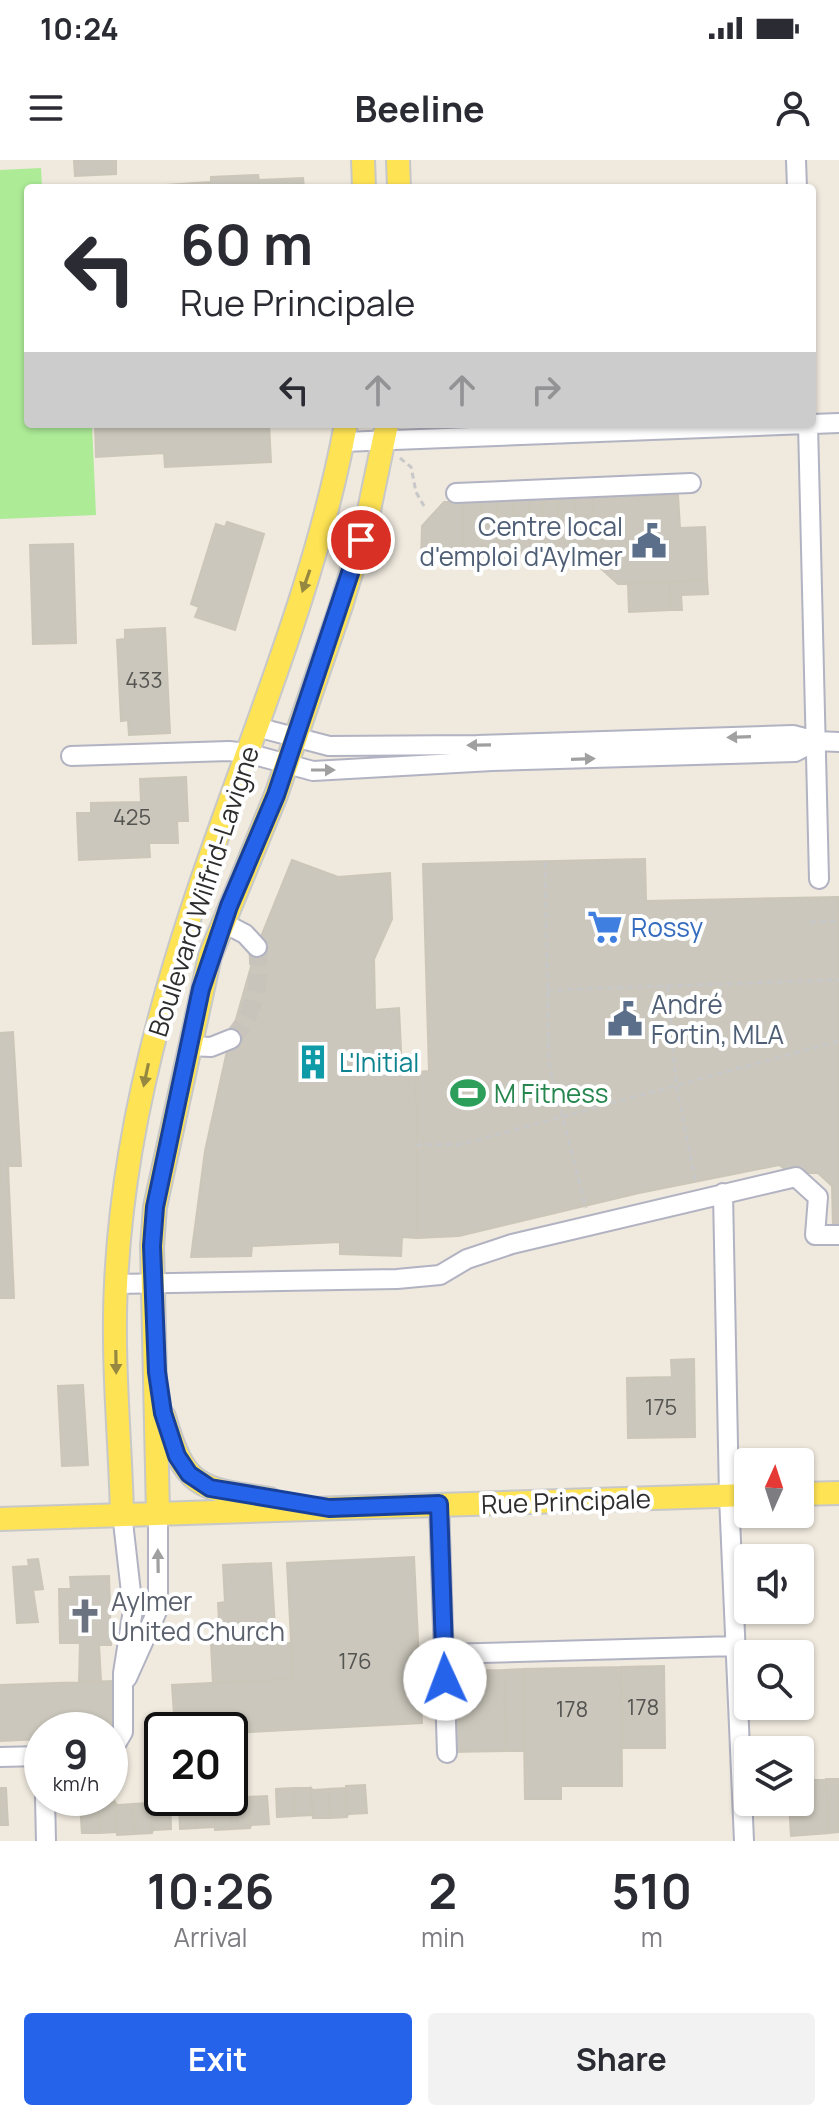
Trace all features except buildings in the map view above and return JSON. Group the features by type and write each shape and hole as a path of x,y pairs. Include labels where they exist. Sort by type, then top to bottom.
{"main road":[{"path":"363,160 364,184"},
{"path":"398,160 399,184"},
{"name":"Boulevard Wilfrid-Lavigne","path":"122,1513 116,1284 122,1212 134,1135 159,1019 180,946 318,547 344,433"},
{"name":"Boulevard Wilfrid-Lavigne","path":"158,1513 153,1284 155,1207 189,1046 207,967 222,922 276,795 356,560 389,440"},
{"path":"157,1372 171,1441 189,1474 210,1488 329,1508"},
{"path":"814,1494 839,1493"},
{"name":"Rue Principale","path":"0,1519 734,1496"}],"street":[{"path":"796,160 797,184"},
{"path":"816,424 839,423"},
{"path":"344,433 389,440 704,428"},
{"path":"809,428 819,879"},
{"path":"456,493 691,483"},
{"path":"256,727 329,746 477,745 793,735 816,741 839,742"},
{"path":"71,756 247,753 313,771 492,761 795,752 816,741"},
{"path":"222,922 245,934 257,947"},
{"path":"189,1046 211,1047 231,1039"},
{"path":"116,1284 397,1279 440,1275 467,1259 512,1244 796,1177 818,1197 815,1235 839,1235"},
{"path":"723,1193 736,1448"},
{"path":"439,1504 447,1753"},
{"path":"122,1513 133,1610 123,1687 123,1712"},
{"path":"123,1687 158,1609 158,1513"},
{"path":"736,1640 738,1528"},
{"path":"444,1654 734,1646"},
{"path":"739,1720 744,1841"},
{"path":"0,1757 24,1756"},
{"path":"45,1816 46,1841"}],"path":[{"path":"389,440 411,467 416,492 424,506"},
{"path":"545,862 549,1064 587,1212"},
{"path":"810,922 839,921"},
{"path":"547,990 839,980"},
{"path":"668,987 676,1084 699,1199"},
{"path":"416,1145 462,1144 839,1041"}],"green space":[{"path":"41,168 42,184 24,184 24,428 92,428 96,515 0,519 0,170"}],"tunnel":[{"path":"231,1039 246,1019 255,997 257,947"}],"place":[{"name":"Centre local d'emploi d'Aylmer","path":"649,541"},
{"name":"Rossy","path":"605,927"},
{"name":"André Fortin, MLA","path":"625,1019"},
{"name":"L'Initial","path":"313,1062"},
{"name":"M Fitness","path":"468,1093"},
{"name":"Aylmer United Church","path":"85,1616"}],"route":[{"path":"361,540 276,795 229,906 201,989 155,1207 152,1246 157,1372 163,1413 177,1456 189,1474 210,1488 329,1508 439,1504 445,1679"}]}
